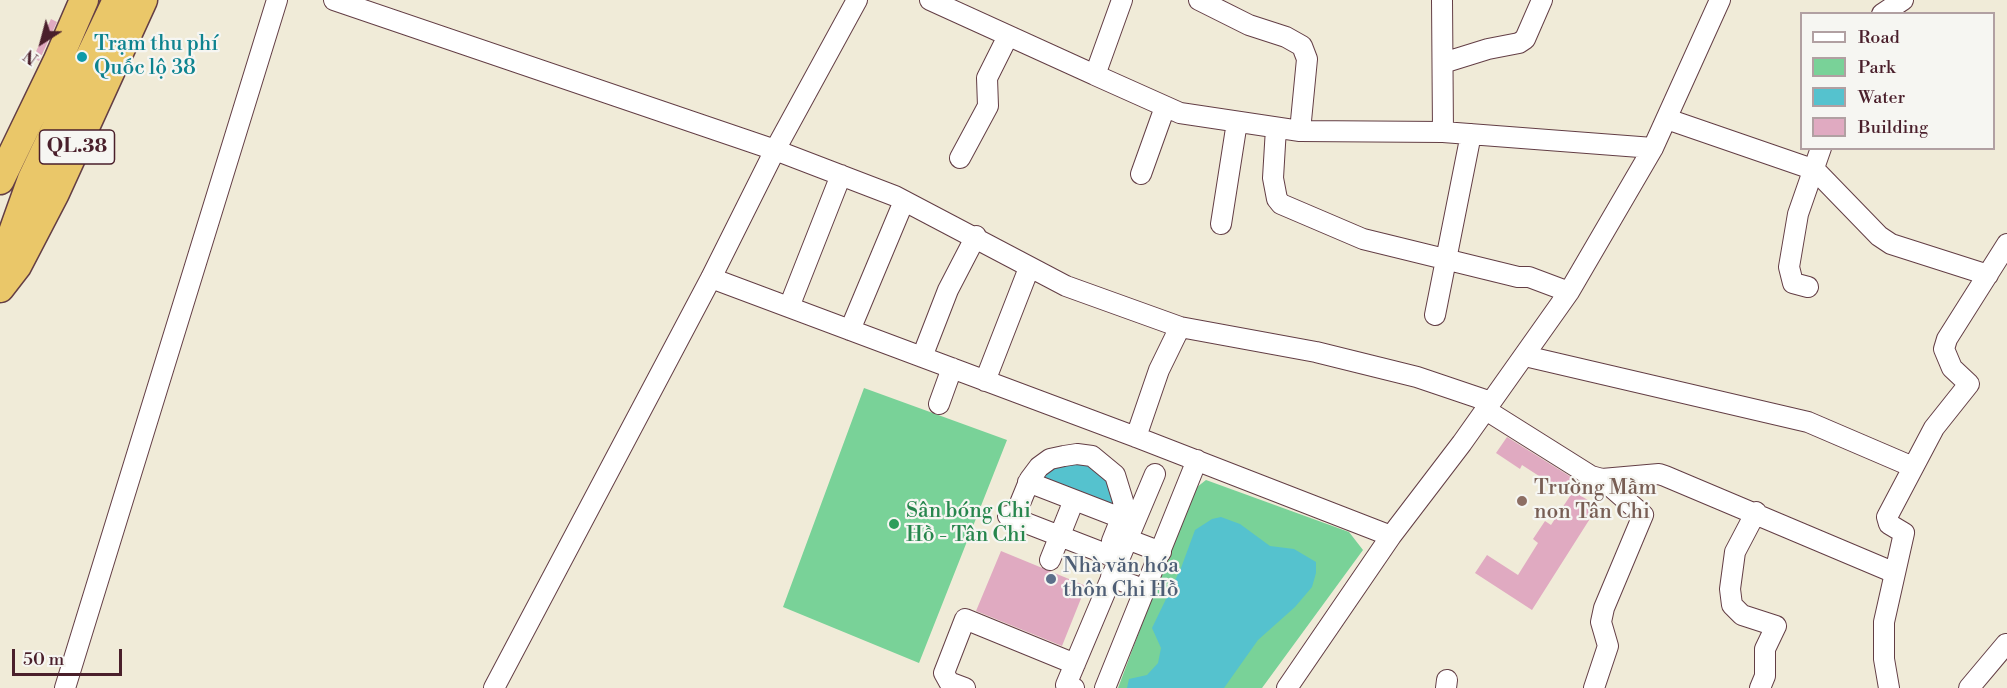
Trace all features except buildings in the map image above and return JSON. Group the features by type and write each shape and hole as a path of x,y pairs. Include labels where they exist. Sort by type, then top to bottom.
{"highway":[{"name":"QL.38","path":"0,150 71,0"},
{"name":"QL.38","path":"0,180 84,0"},
{"name":"QL.38","path":"0,211 98,0"},
{"name":"QL.38","path":"0,271 32,179 117,0"},
{"name":"QL.38","path":"0,271 45,186 130,0"},
{"name":"QL.38","path":"0,271 16,266 55,193 143,0"}],"street":[{"path":"65,688 278,0"},
{"path":"334,0 775,150 904,201 976,236 1029,268 1066,286 1180,327 1316,352 1417,378 1489,406 1591,476 1602,479 1659,474 1756,512 1896,573"},
{"path":"494,688 711,278 775,150 857,0"},
{"path":"930,0 1180,113 1300,131 1443,132 1653,148"},
{"path":"1095,75 1122,0"},
{"path":"1199,0 1249,26 1286,37 1302,46 1307,59 1300,131"},
{"path":"1442,0 1443,132"},
{"path":"1443,63 1488,49 1520,43 1525,39 1542,0"},
{"path":"1287,688 1391,536 1489,406 1569,292 1653,148 1720,0"},
{"path":"1885,12 1903,0"},
{"path":"960,158 988,106 987,78 1008,36"},
{"path":"1141,174 1165,107"},
{"path":"1667,119 1815,170 1879,236 1891,244 1988,275"},
{"path":"1221,224 1238,122"},
{"path":"1276,128 1273,178 1277,199 1281,204 1364,239 1518,277 1529,277 1569,292"},
{"path":"1435,315 1471,135"},
{"path":"1808,286 1793,282 1790,267 1798,214 1820,150"},
{"path":"789,308 841,176"},
{"path":"850,330 904,201"},
{"path":"922,357 948,290 976,236"},
{"path":"1889,688 1884,659 1884,621 1904,534 1889,524 1887,517 1934,428 1969,384 1952,368 1944,350 1947,339 2007,244"},
{"path":"985,381 1029,268"},
{"path":"711,278 1197,460 1391,536"},
{"path":"1136,437 1159,370 1180,327"},
{"path":"1525,356 1808,422 1913,467"},
{"path":"939,404 952,368"},
{"path":"1068,687 1112,564 1124,501 1115,475 1092,456 1077,454 1050,459 1039,467 1028,482 1011,517 1060,536 1112,564 1146,590"},
{"path":"1105,688 1197,460"},
{"path":"1112,564 1127,539 1155,474"},
{"path":"1594,688 1608,646 1601,622 1604,609 1643,515 1639,509 1602,479"},
{"path":"1028,482 1121,518"},
{"path":"1050,560 1074,500"},
{"path":"1756,512 1735,552 1730,589 1732,605 1742,615 1776,626 1765,649 1765,676 1760,688"},
{"path":"1127,539 1161,552"},
{"path":"965,688 950,682 944,673 965,619 1075,664"},
{"path":"1969,688 2006,644"}],"green space":[{"name":"Sân bóng Chi Hồ - Tân Chi","path":"864,388 1007,440 919,663 783,607"},
{"path":"1206,480 1349,532 1363,550 1262,688 1118,688 1192,491"}],"water":[{"path":"1067,463 1085,463 1105,475 1116,509 1038,479 1054,467"},
{"path":"1221,517 1240,524 1270,546 1294,549 1316,562 1312,587 1295,607 1258,640 1224,688 1127,688 1129,679 1147,675 1158,663 1161,648 1152,628 1181,568 1195,530 1212,519"}],"place":[{"name":"Trạm thu phí Quốc lộ 38","path":"82,57"},
{"name":"Trường Mầm non Tân Chi","path":"1522,501"},
{"name":"Sân bóng Chi Hồ - Tân Chi","path":"894,524"},
{"name":"Nhà văn hóa thôn Chi Hồ","path":"1051,579"}]}
